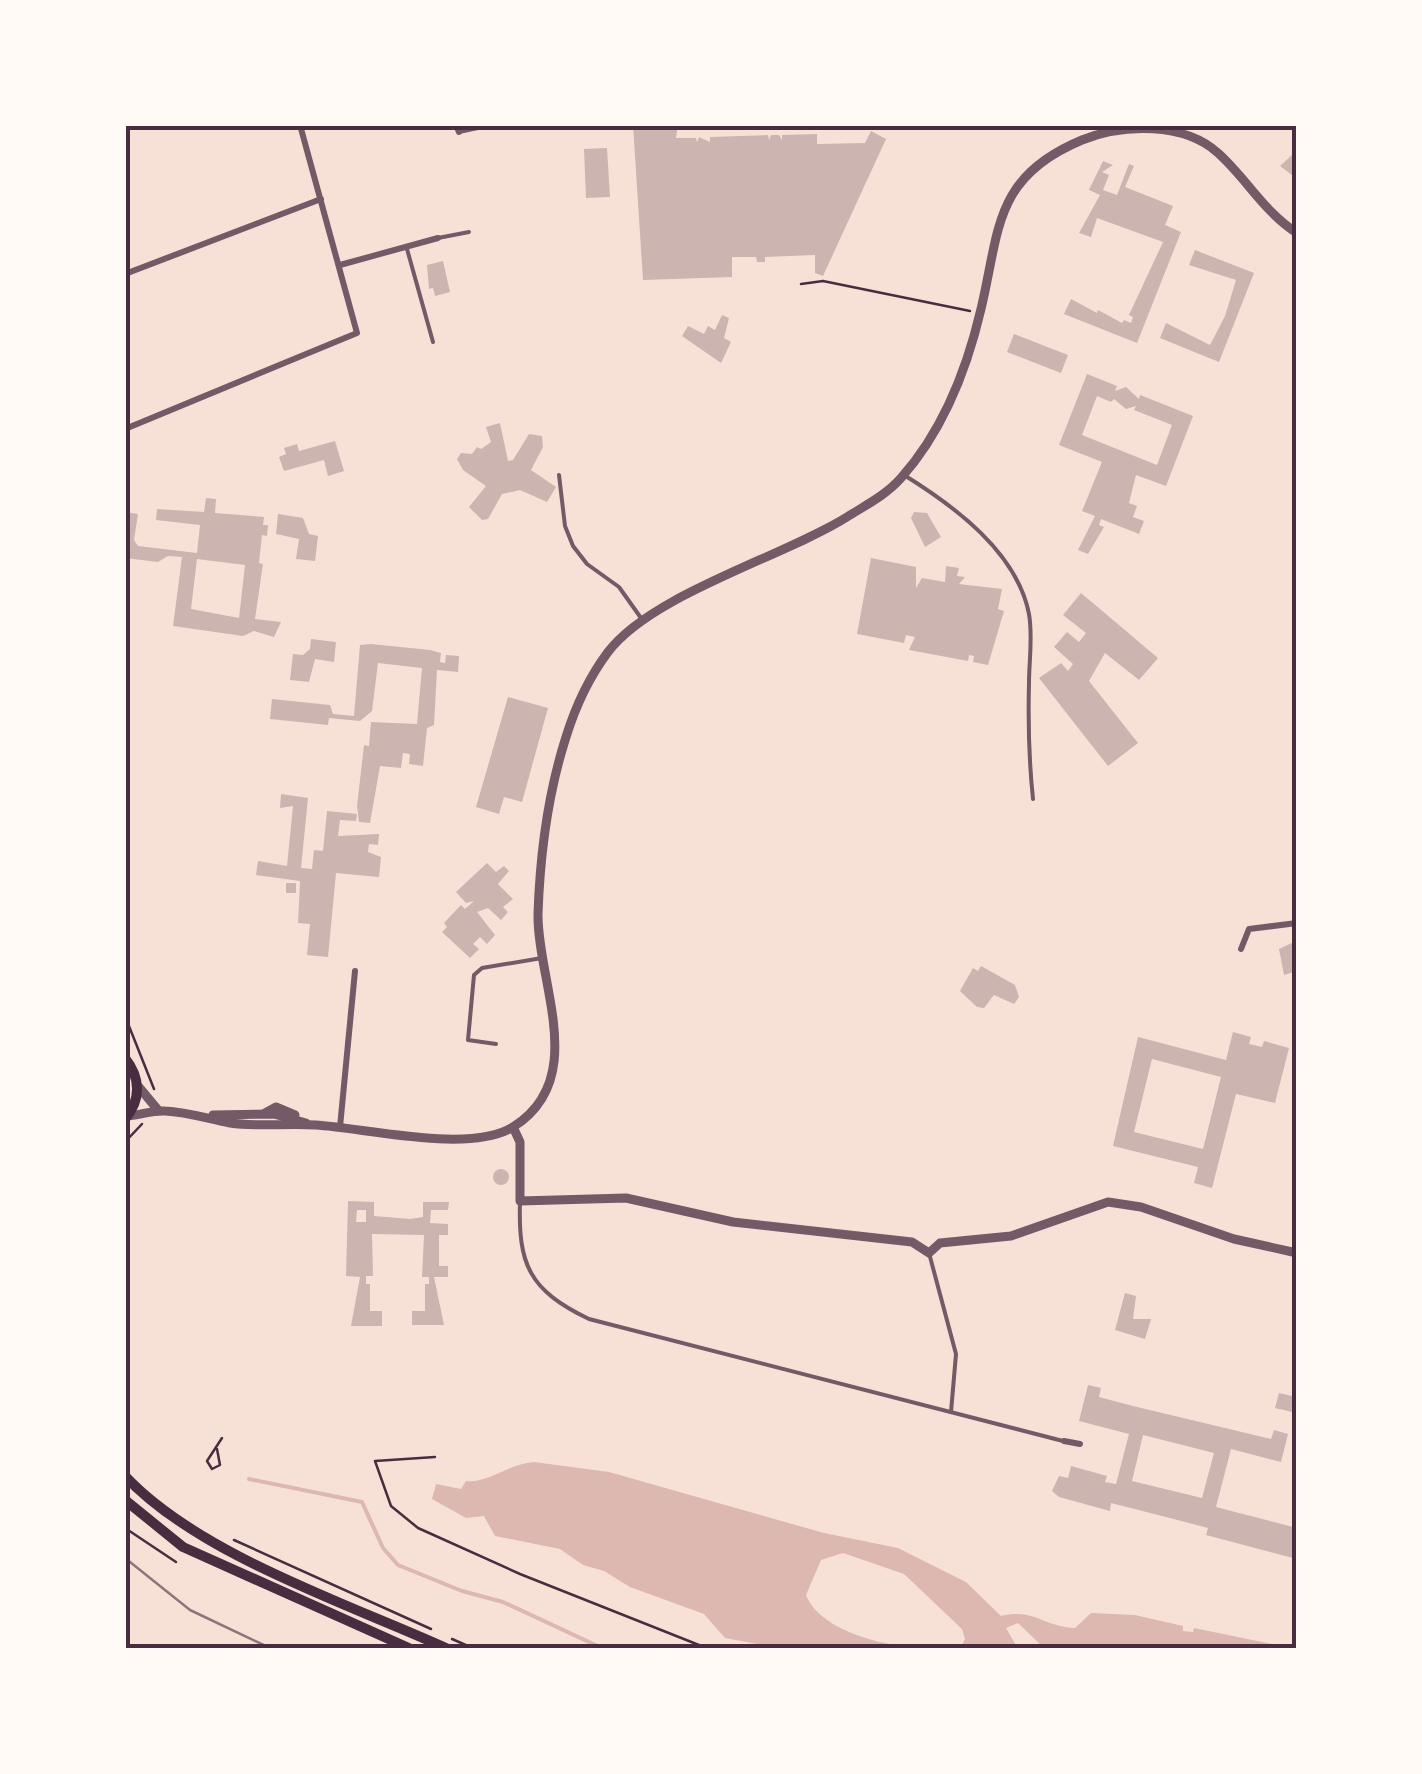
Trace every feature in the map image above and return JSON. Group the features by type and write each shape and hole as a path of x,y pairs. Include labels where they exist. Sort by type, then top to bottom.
{"main road":[{"path":"125,1058 138,1086 127,1118"},
{"path":"125,1476 156,1506 209,1541 448,1649"},
{"path":"125,1500 183,1547 411,1649"}],"street":[{"path":"125,429 357,333 300,125"},
{"path":"206,1116 263,1115 459,1138 513,1127 540,1097 556,1054 554,1010 538,919 543,838 566,738 610,650 644,622 829,528 904,475 940,427 981,310 992,239 1010,200 1058,152 1113,132 1174,132 1208,144 1262,207 1297,233"},
{"path":"125,274 321,199"},
{"path":"340,265 438,238"},
{"path":"1241,949 1249,929 1297,923"},
{"path":"340,1127 356,971"},
{"path":"138,1086 158,1110"},
{"path":"127,1118 158,1110 230,1122 304,1122"},
{"path":"513,1127 520,1142 520,1200 626,1198 752,1225 912,1242 929,1253 940,1244 998,1240 1108,1202 1140,1207 1234,1239 1297,1253"},
{"path":"1064,1441 1080,1444"}],"lane":[{"path":"457,128 492,126"},
{"path":"438,238 469,232"},
{"path":"406,244 433,342"},
{"path":"560,475 565,526 572,546 586,564 620,587 644,622"},
{"path":"904,475 933,493 983,537 1000,556 1025,600 1030,634 1033,798"},
{"path":"496,1044 468,1040 474,975 482,968 542,958"},
{"path":"520,1200 522,1261 551,1296 588,1319 1064,1441"},
{"path":"929,1253 956,1354 951,1412"}],"path":[{"path":"801,284 823,281 981,310"},
{"path":"125,1016 156,1096"},
{"path":"125,1142 149,1121"},
{"path":"218,1449 222,1438"},
{"path":"435,1458 375,1461 391,1506 410,1523 520,1574 709,1649"},
{"path":"125,1528 176,1562"},
{"path":"225,1537 476,1649"}],"shaded area":[{"path":"524,1464 609,1472 824,1533 898,1548 966,1582 1001,1616 1022,1614 1075,1628 1091,1613 1135,1615 1183,1626 1183,1631 1193,1632 1194,1628 1297,1649 1045,1649 1018,1623 1006,1628 1018,1649 785,1649 725,1638 704,1614 630,1587 604,1571 583,1565 560,1549 495,1536 484,1516 466,1518 432,1499 436,1484 461,1489 466,1481 481,1480","holes":["843,1553 904,1574 962,1629 965,1639 961,1647 921,1648 852,1633 816,1610 806,1595 821,1560"]}],"building":[{"path":"633,125 678,125 676,138 696,138 697,142 699,137 710,142 710,137 768,135 769,140 771,135 779,135 782,140 782,135 817,134 817,144 865,143 871,131 886,139 823,276 815,273 815,255 765,257 765,262 757,262 756,257 732,257 732,277 643,280"},
{"path":"607,148 610,197 586,198 584,149"},
{"path":"1292,155 1297,160 1297,179 1280,166"},
{"path":"1103,161 1113,165 1102,172 1109,175 1103,190 1117,195 1129,164 1134,166 1125,187 1173,206 1165,225 1181,232 1137,343 1064,314 1071,299 1122,323 1131,323 1133,317 1129,315 1163,242 1097,218 1091,237 1079,233 1100,195 1089,190"},
{"path":"1195,250 1254,273 1219,362 1160,338 1166,323 1210,345 1225,316 1236,280 1189,265"},
{"path":"443,261 450,292 435,296 433,288 429,289 427,265"},
{"path":"722,315 729,318 724,338 731,342 721,363 682,336 688,326 704,334 708,326 715,330"},
{"path":"1014,334 1068,355 1061,373 1007,352"},
{"path":"1087,374 1117,386 1115,391 1126,387 1139,399 1140,395 1193,416 1166,486 1136,475 1129,503 1137,506 1133,517 1144,521 1139,534 1101,519 1099,525 1104,527 1088,554 1078,550 1095,516 1082,511 1102,462 1059,445","holes":["1097,396 1111,402 1114,399 1126,409 1136,406 1134,410 1172,425 1157,465 1082,435"]},
{"path":"500,423 508,461 513,460 529,434 542,436 543,447 531,470 556,487 547,502 520,490 502,494 488,519 482,520 469,507 486,486 463,470 457,459 461,453 472,454 477,447 481,449 491,442 486,427"},
{"path":"335,441 344,471 328,476 324,460 284,471 279,457 286,454 284,448 297,444 299,451"},
{"path":"206,498 216,499 215,513 264,517 263,525 268,525 267,536 262,535 259,563 263,564 255,619 281,622 274,637 254,631 243,636 173,626 182,557 168,556 158,562 125,558 125,512 138,514 134,540 138,546 197,553 200,525 156,520 157,509 204,512","holes":["197,559 245,565 239,618 191,609"]},
{"path":"914,512 927,513 941,537 925,547 911,518"},
{"path":"278,514 303,518 309,534 318,536 315,561 296,559 299,539 276,534"},
{"path":"871,558 916,567 916,588 922,578 945,582 946,566 959,568 957,576 965,577 959,584 1002,589 998,609 1004,611 988,665 973,662 974,656 969,655 968,661 909,650 915,637 906,635 904,643 857,634"},
{"path":"1081,593 1158,658 1139,680 1105,653 1089,681 1138,743 1108,766 1039,678 1061,663 1068,671 1073,664 1054,647 1067,632 1079,642 1086,633 1063,615"},
{"path":"311,639 336,642 334,662 315,659 309,682 290,680 293,654 303,655 310,649"},
{"path":"360,645 430,650 441,653 440,662 445,663 446,655 459,656 458,672 437,670 434,725 427,728 423,766 409,764 410,754 403,753 401,768 380,766 370,823 359,822 357,806 364,745 369,746 371,722 417,724 422,668 378,663 372,711 360,721 329,718 328,725 270,719 272,699 330,705 333,714 354,716"},
{"path":"508,697 548,708 522,802 504,797 499,814 476,807"},
{"path":"281,794 308,798 301,868 312,869 314,850 323,851 327,811 357,814 356,821 340,820 338,836 379,834 378,845 369,844 368,852 381,857 379,877 336,873 328,957 307,955 310,924 298,923 300,881 256,875 258,861 287,866 293,806 280,808"},
{"path":"487,863 496,872 504,866 509,871 498,884 513,899 503,907 508,912 501,920 488,908 477,912 495,935 487,944 480,937 473,944 479,949 470,958 442,932 447,927 444,923 461,905 465,909 474,901 466,903 456,892"},
{"path":"286,883 296,883 296,893 286,893"},
{"path":"1296,941 1297,971 1284,975 1279,949"},
{"path":"981,966 1015,985 1019,997 1014,1004 994,995 984,1008 977,1007 960,991 973,968 978,971"},
{"path":"1233,1032 1251,1037 1249,1044 1262,1047 1264,1041 1289,1048 1275,1103 1236,1094 1212,1188 1194,1183 1198,1167 1113,1146 1138,1037 1226,1060","holes":["1152,1059 1221,1077 1203,1149 1134,1132"]},
{"path":"501,1169 509,1177 501,1185 493,1177"},
{"path":"348,1201 374,1202 374,1216 410,1219 423,1217 423,1202 449,1202 448,1210 431,1210 430,1223 448,1224 448,1235 439,1235 439,1266 448,1266 448,1277 434,1277 444,1325 412,1325 412,1311 425,1311 425,1284 429,1284 429,1277 422,1277 424,1235 372,1234 373,1276 366,1276 366,1284 370,1284 370,1311 382,1311 382,1326 351,1326 360,1277 346,1276","holes":["357,1210 366,1210 366,1222 356,1222"]},
{"path":"1125,1293 1136,1296 1133,1319 1151,1319 1145,1339 1115,1330"},
{"path":"1088,1385 1101,1388 1099,1397 1133,1406 1271,1439 1274,1430 1288,1434 1281,1462 1231,1449 1216,1507 1297,1528 1297,1559 1206,1535 1208,1528 1166,1517 1111,1503 1110,1511 1059,1497 1052,1491 1059,1476 1068,1478 1071,1466 1107,1476 1105,1482 1116,1484 1129,1434 1079,1421","holes":["1143,1435 1214,1453 1202,1498 1132,1481"]},
{"path":"1279,1393 1297,1397 1297,1413 1275,1408"}],"waterway":[{"path":"249,1479 362,1502 383,1548 398,1565 462,1591 503,1602 604,1649"}],"tram line":[{"path":"125,1558 190,1610 272,1649"}]}
